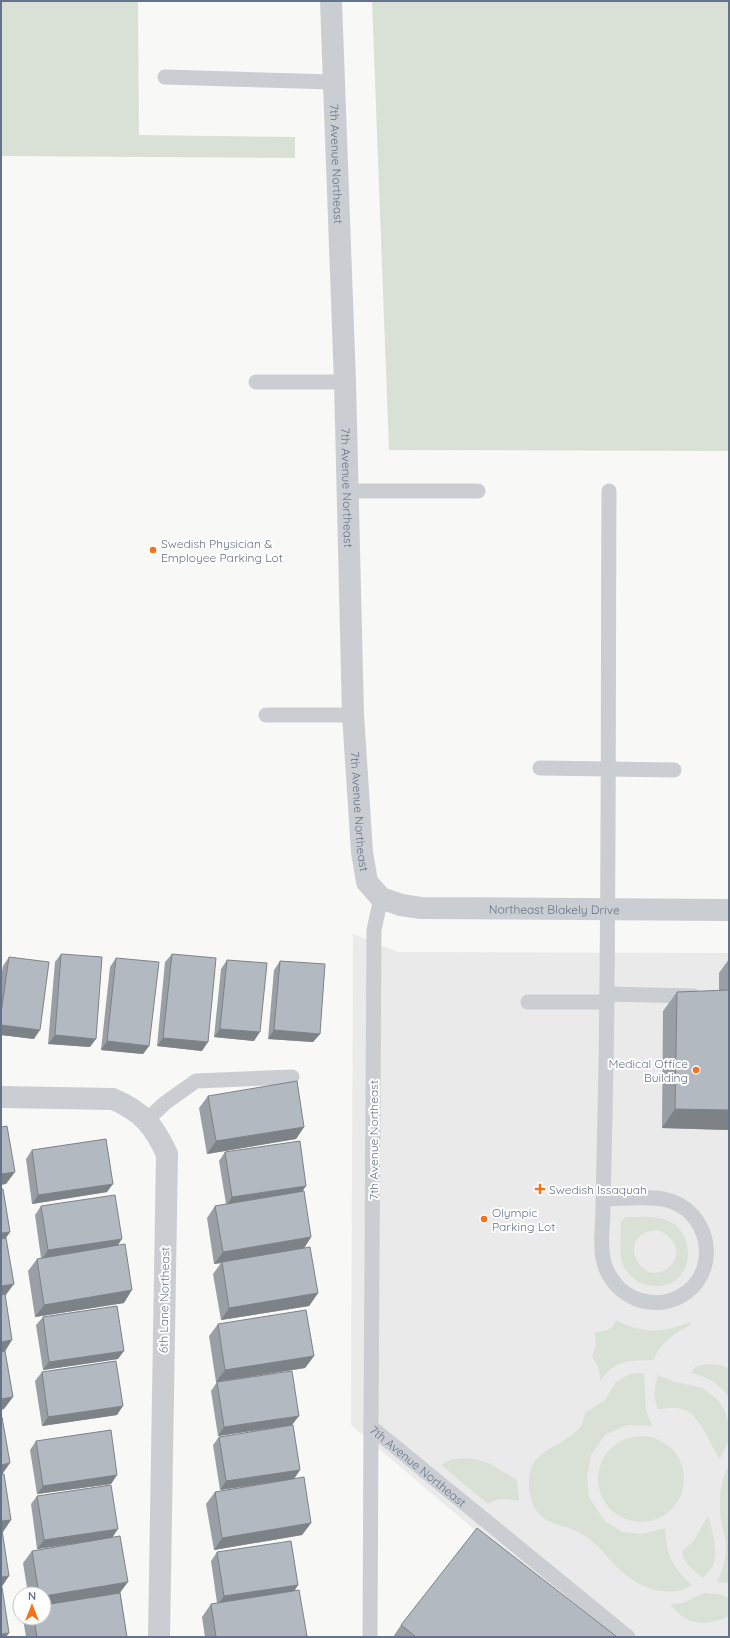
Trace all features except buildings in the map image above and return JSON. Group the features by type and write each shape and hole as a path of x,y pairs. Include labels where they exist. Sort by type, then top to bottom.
{"street":[{"name":"7th Avenue Northeast","path":"331,1 345,382 353,715 362,852 368,882 382,898"},
{"name":"Northeast Blakely Drive","path":"382,898 401,905 421,908 729,910"},
{"name":"6th Lane Northeast","path":"1,1097 113,1100 128,1106 157,1132 166,1154 159,1637"}],"lane":[{"path":"165,77 333,82"},
{"path":"256,382 345,382"},
{"path":"348,491 478,491"},
{"path":"603,1199 667,1200 683,1207 695,1217 704,1232 707,1248 705,1264 699,1280 688,1292 673,1300 657,1303 639,1301 623,1293 610,1280 604,1263 603,1199 608,909 609,491"},
{"path":"266,715 353,715"},
{"path":"540,768 674,770"},
{"name":"7th Avenue Northeast","path":"382,898 374,930 371,1427 628,1637"},
{"path":"528,1002 607,998 711,996"},
{"path":"146,1121 166,1103 196,1081 292,1077"},
{"path":"370,1637 371,1427"}],"shaded area":[{"path":"1,1 138,1 139,135 295,137 295,158 1,156"},
{"path":"372,1 729,1 729,451 389,450"},
{"name":"Swedish Issaquah","path":"353,934 398,952 729,953 729,1637 601,1637 351,1425"},
{"path":"626,1217 647,1217 659,1218 672,1223 681,1232 686,1243 688,1255 686,1266 680,1276 670,1283 657,1286 643,1284 631,1276 624,1267 621,1256 621,1222","holes":["658,1230 668,1236 675,1245 676,1255 670,1266 660,1272 650,1272 642,1267 636,1259 634,1250 636,1241 644,1234"]},
{"path":"616,1320 625,1325 644,1330 662,1330 690,1322 691,1324 668,1339 656,1354 654,1360 624,1362 612,1368 600,1381 598,1368 592,1357 596,1344 595,1332 608,1330 613,1326"},
{"path":"705,1364 721,1365 729,1368 729,1397 712,1381 691,1373 695,1367"},
{"path":"644,1373 646,1410 652,1426 627,1425 605,1435 591,1455 587,1477 589,1498 605,1521 622,1532 643,1534 665,1528 669,1553 675,1567 692,1585 678,1591 669,1592 651,1589 634,1581 620,1570 597,1545 581,1533 545,1519 536,1510 531,1499 529,1479 531,1469 535,1461 549,1449 574,1434 581,1426 585,1413 605,1400 616,1382 630,1374"},
{"path":"658,1375 672,1381 702,1388 716,1398 724,1409 729,1425 728,1442 720,1459 703,1428 692,1415 685,1410 677,1408 658,1409 655,1401 655,1392"},
{"path":"641,1436 649,1437 665,1443 677,1455 683,1471 683,1487 677,1503 665,1515 649,1521 641,1522 633,1521 617,1515 605,1503 599,1487 598,1479 599,1471 605,1455 617,1443 633,1437"},
{"path":"470,1458 489,1463 517,1480 519,1501 499,1499 488,1504 441,1465 452,1459"},
{"path":"729,1466 729,1583 717,1582 724,1564 726,1551 720,1514 720,1493 723,1479"},
{"path":"708,1516 714,1541 715,1560 713,1566 703,1578 687,1563 684,1559 682,1551 693,1542"},
{"path":"704,1593 719,1594 729,1598 729,1616 712,1622 697,1622 683,1617 670,1604 683,1603"}],"place":[{"name":"Swedish Physician & Employee Parking Lot","path":"153,550"},
{"name":"Medical Office Building","path":"696,1070"},
{"name":"Swedish Issaquah","path":"540,1189"},
{"name":"Olympic Parking Lot","path":"484,1219"}]}
